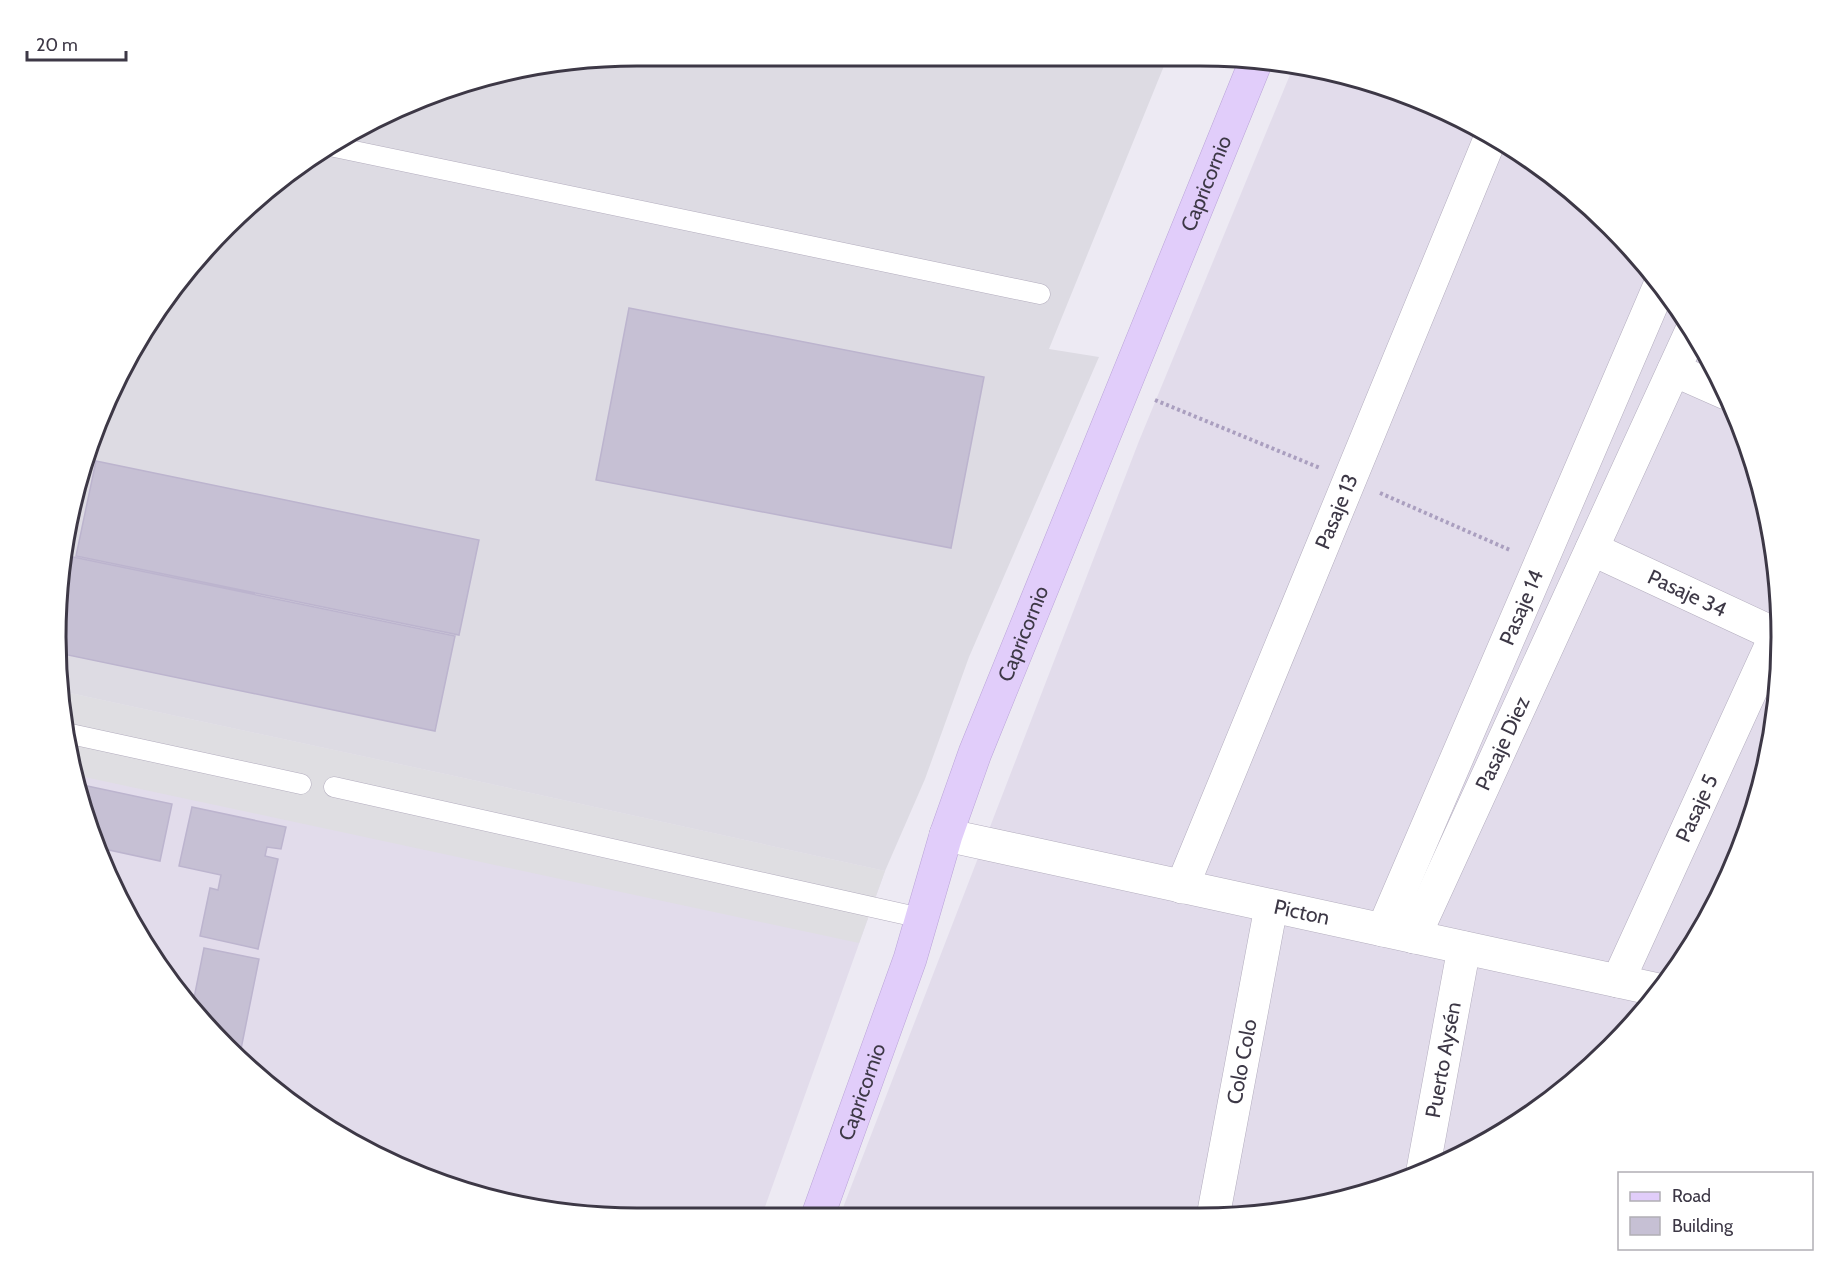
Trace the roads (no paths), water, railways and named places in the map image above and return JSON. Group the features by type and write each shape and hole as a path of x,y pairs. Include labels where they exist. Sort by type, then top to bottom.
{"street":[{"name":"Capricornio","path":"821,1208 898,994 946,836 975,753 1254,69"},
{"name":"Pasaje 13","path":"1182,887 1488,143"},
{"name":"Pasaje 14","path":"1383,930 1656,294"},
{"path":"1592,549 1687,340"},
{"path":"1674,369 1714,387"},
{"name":"Pasaje 34","path":"1592,549 1771,632"},
{"name":"Pasaje Diez","path":"1414,937 1592,549"},
{"name":"Pasaje 5","path":"1618,981 1771,654"},
{"name":"Picton","path":"946,836 1618,981 1647,992"},
{"name":"Colo Colo","path":"1216,1208 1271,907"},
{"name":"Puerto Aysén","path":"1425,1162 1464,948"}],"lane":[{"path":"341,148 1040,294"},
{"path":"75,735 301,784"},
{"path":"334,787 921,918"}]}
